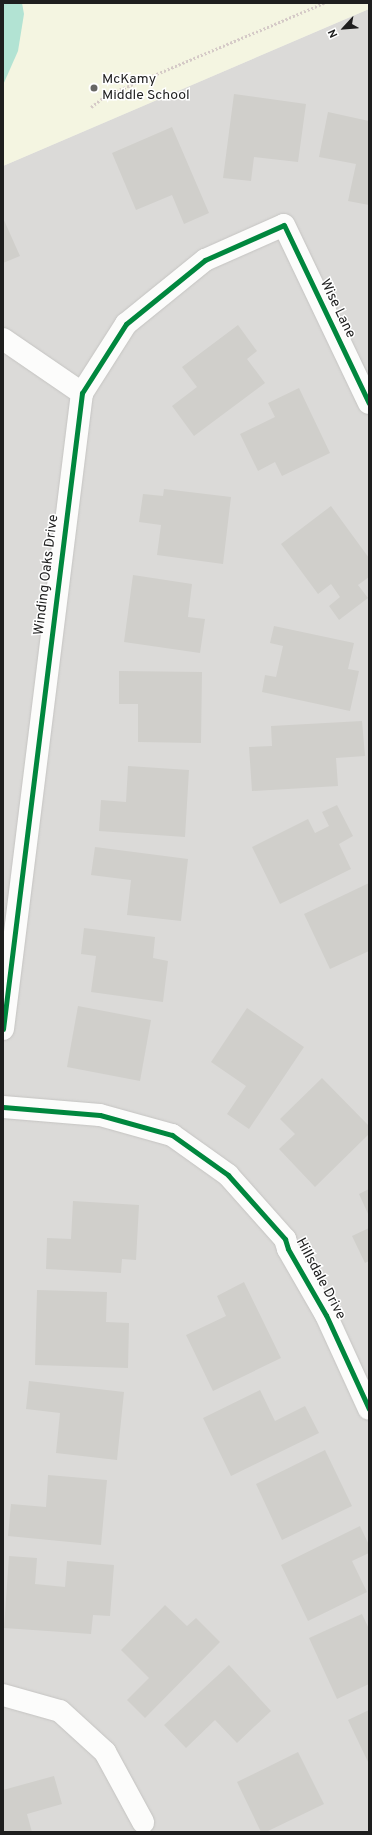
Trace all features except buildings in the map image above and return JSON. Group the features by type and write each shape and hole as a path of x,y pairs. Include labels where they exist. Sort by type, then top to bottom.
{"street":[{"name":"Winding Oaks Drive","path":"3,1029 82,393 126,324 205,260 284,225"},
{"name":"Wise Lane","path":"284,225 369,403"},
{"path":"3,339 82,393"},
{"name":"Hillsdale Drive","path":"3,1107 100,1115 172,1135 228,1175 285,1239 288,1249 326,1315 369,1408"},
{"path":"3,1695 60,1711 94,1741 105,1752 143,1822"}],"path":[{"path":"91,107 105,96 324,3"}],"shaded area":[{"name":"McKamy Middle School","path":"3,3 368,3 369,9 3,166"},
{"path":"369,9 369,1832 3,1832 3,166"}],"green space":[{"path":"3,3 22,3 24,14 18,51 3,85"}],"cycle path":[{"path":"3,1029 82,393 126,324 205,260 284,225 369,403"},
{"path":"3,1107 100,1115 172,1135 228,1175 285,1239 288,1249 326,1315 369,1409"}],"place":[{"name":"McKamy Middle School","path":"94,88"}]}
